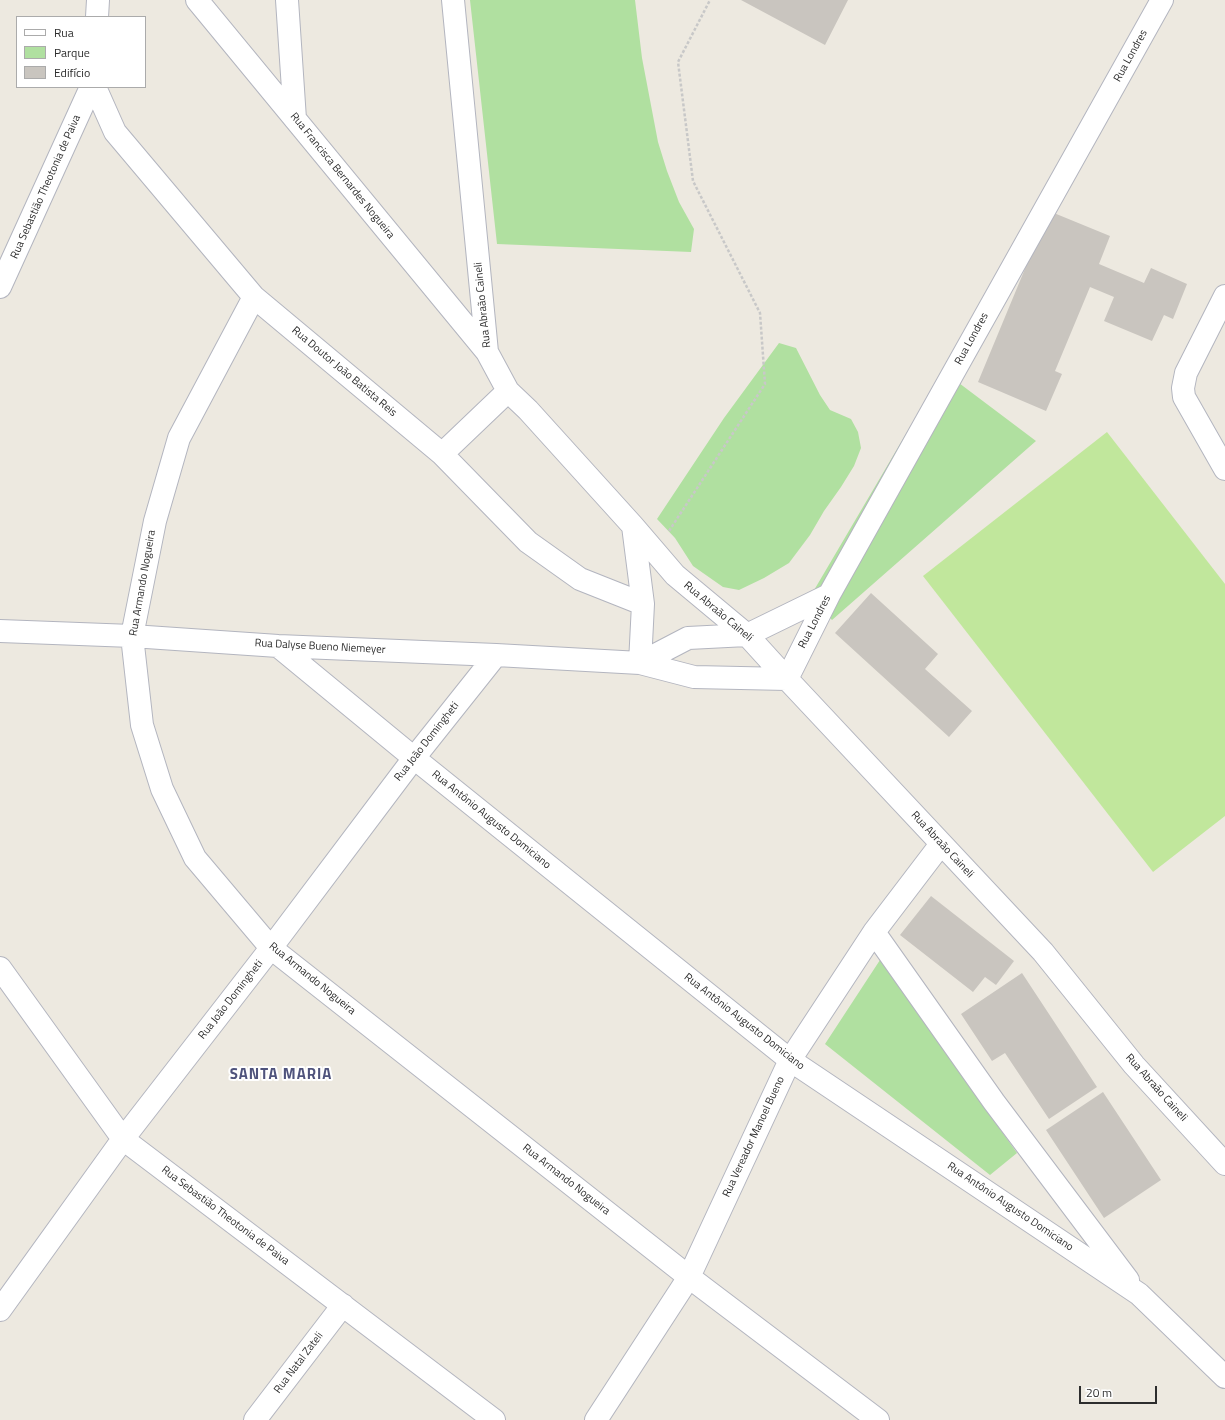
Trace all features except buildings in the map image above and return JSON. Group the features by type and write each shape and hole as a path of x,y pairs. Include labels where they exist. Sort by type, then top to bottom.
{"street":[{"path":"97,16 98,0"},
{"name":"Rua Francisca Bernardes Nogueira","path":"198,0 487,352"},
{"path":"288,0 295,119"},
{"name":"Rua Abraão Caineli","path":"453,0 487,352 508,391 528,410 633,526 675,575 747,634 787,679 1043,952 1134,1065 1225,1164"},
{"name":"Rua Londres","path":"787,679 829,595 1162,0"},
{"name":"Rua Sebastião Theotonia de Paiva","path":"0,287 91,88"},
{"name":"Rua Doutor João Batista Reis","path":"95,88 115,132 254,297 442,454 528,542 580,579 643,604"},
{"path":"1225,296 1186,372 1183,388 1184,397 1225,469"},
{"name":"Rua Armando Nogueira","path":"254,297 179,438 155,521 132,636 142,725 162,789 195,858 272,948 689,1277 878,1420"},
{"path":"442,454 508,391"},
{"path":"633,526 643,604 640,663"},
{"path":"640,663 688,638 747,634 829,595"},
{"name":"Rua Dalyse Bueno Niemeyer","path":"0,631 132,636 278,646 496,655 640,663 694,677 787,679"},
{"name":"Rua Antônio Augusto Domiciano","path":"278,646 414,758 790,1060 1139,1294 1225,1377"},
{"name":"Rua João Domingheti","path":"0,1310 124,1139 272,948 414,758 496,655"},
{"name":"Rua Vereador Manoel Bueno","path":"596,1420 689,1277 790,1060 874,932 941,844"},
{"path":"874,932 994,1102 1139,1294"},
{"name":"Rua Sebastião Theotonia de Paiva","path":"0,968 124,1139 494,1420"},
{"name":"Rua Natal Zateli","path":"255,1420 343,1305"}],"path":[{"path":"655,552 766,384 760,313 693,181 678,62 710,0"}],"green space":[{"path":"470,0 635,0 642,58 658,142 679,202 694,229 691,252 497,244"},
{"path":"779,343 796,348 820,395 830,410 851,419 858,432 861,448 854,466 841,487 824,511 810,535 789,563 764,578 739,590 723,587 693,566 675,538 657,519 724,418"},
{"path":"943,371 1036,441 832,620 810,597"},
{"path":"1107,432 1225,584 1225,816 1153,872 923,576"},
{"path":"880,960 1017,1153 990,1175 825,1044"}],"district":[{"name":"SANTA MARIA","path":"281,1075"}]}
